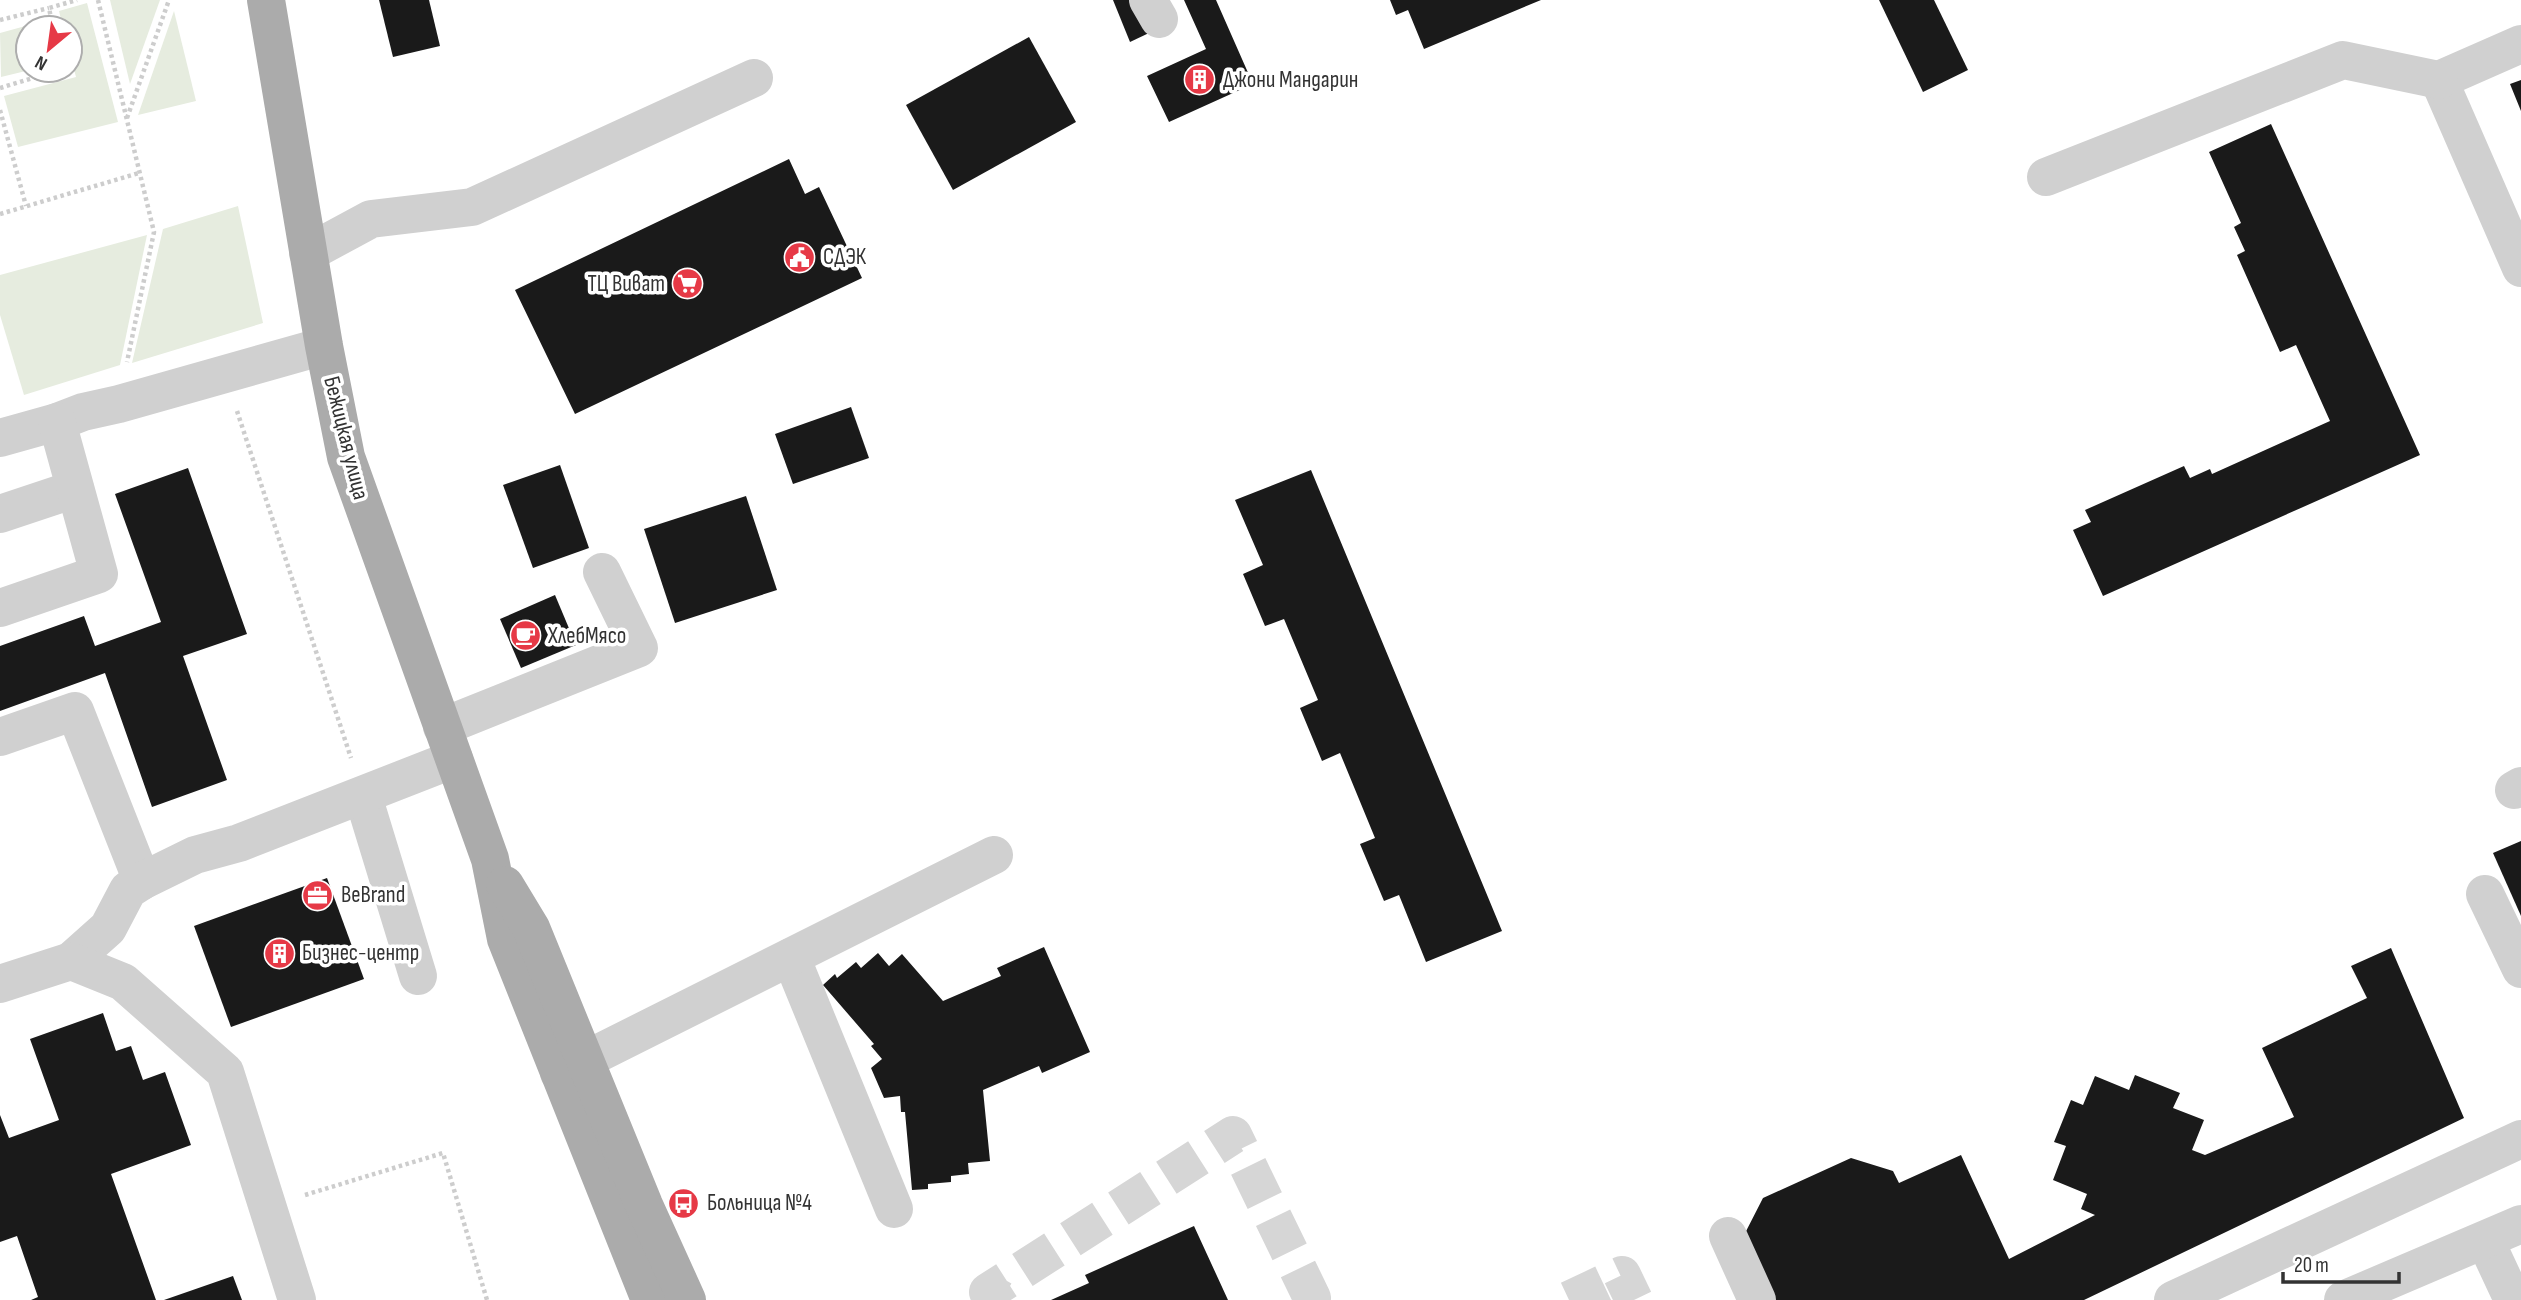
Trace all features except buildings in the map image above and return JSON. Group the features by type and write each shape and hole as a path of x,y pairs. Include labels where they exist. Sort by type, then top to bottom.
{"main road":[{"name":"Бежицкая улица","path":"266,0 324,345 346,457 490,859 531,928 572,1067"},
{"path":"572,1067 650,1300"},
{"path":"572,1067 644,1205 687,1300"}],"street":[{"path":"2046,177 2343,60 2438,80 2521,44"},
{"path":"308,253 371,219 472,207 754,78"},
{"path":"2438,80 2521,268"},
{"path":"0,438 324,345"},
{"path":"0,608 99,574 57,422"},
{"path":"0,514 75,489"},
{"path":"0,984 71,961 107,928 128,890 142,881 195,855 239,843 363,796 448,743 639,648 602,572"},
{"path":"0,737 75,711 142,881"},
{"path":"363,796 418,976"},
{"path":"572,1067 994,855"},
{"path":"2485,894 2521,969"},
{"path":"791,957 894,1209"},
{"path":"71,961 123,982 225,1072 297,1300"},
{"path":"2173,1300 2521,1139"},
{"path":"2343,1300 2521,1224"},
{"path":"1728,1236 1758,1300"},
{"path":"2485,1240 2513,1300"}],"path":[{"path":"0,20 77,0"},
{"path":"98,0 153,232 119,404"},
{"path":"127,119 169,0"},
{"path":"48,8 50,14"},
{"path":"0,110 26,206"},
{"path":"0,214 139,173"},
{"path":"225,374 363,796"},
{"path":"267,1206 443,1153 487,1300"}],"shaded area":[{"path":"110,0 160,0 130,84"},
{"path":"87,3 118,122 18,147 4,96 49,84 84,84 84,14 60,14 59,11"},
{"path":"174,11 196,101 138,115"},
{"path":"14,29 14,74 1,77 0,33"},
{"path":"238,206 263,323 132,363 163,229"},
{"path":"147,235 120,365 24,395 0,315 0,275"}],"tunnel":[{"path":"1002,1300 988,1292 1233,1135 1312,1298 1308,1300"},
{"path":"1569,1300 1622,1275 1634,1300"}],"place":[{"name":"Джони Мандарин","path":"1200,80"},
{"name":"СДЭК","path":"800,257"},
{"name":"ТЦ Виват","path":"688,284"},
{"name":"ХлебМясо","path":"525,636"},
{"name":"BeBrand","path":"318,895"},
{"name":"Бизнес-центр","path":"279,953"},
{"name":"Больница №4","path":"684,1203"}]}
